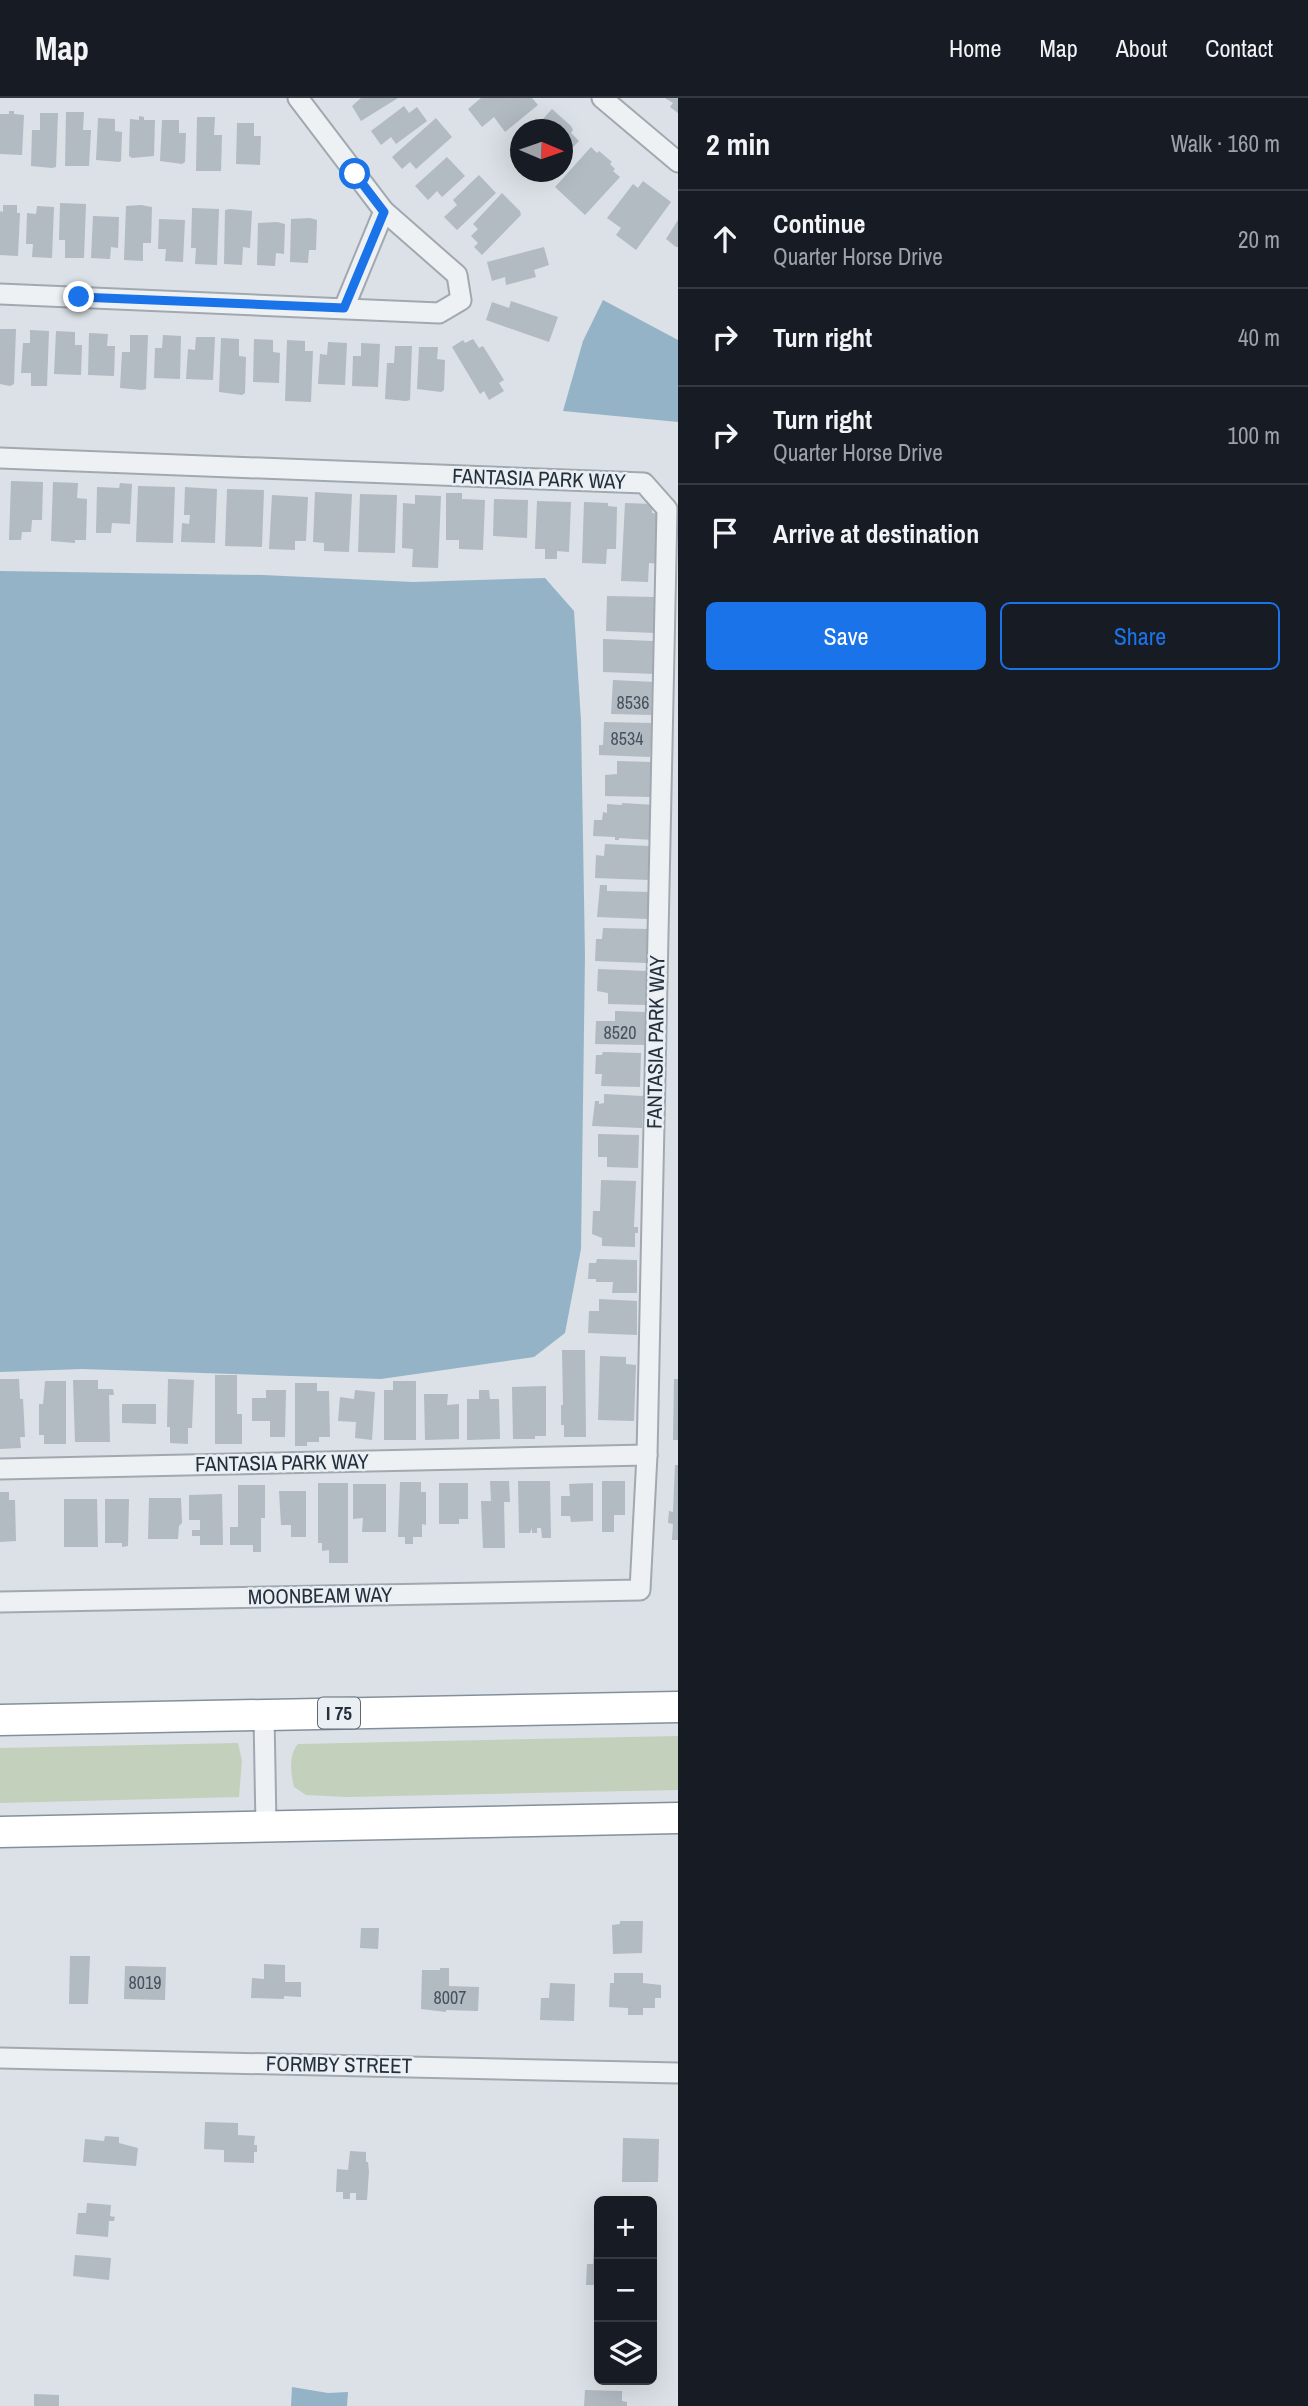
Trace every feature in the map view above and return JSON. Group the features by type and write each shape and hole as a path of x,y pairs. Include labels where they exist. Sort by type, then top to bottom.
{"highway":[{"name":"I 75","path":"0,1720 678,1707"},
{"path":"0,1832 678,1818"}],"street":[{"path":"0,294 439,313 460,300 457,275 384,212 298,98"},
{"path":"602,98 678,162"},
{"path":"344,308 384,212"},
{"name":"FANTASIA PARK WAY","path":"0,458 644,483 667,509 647,1455 640,1590"},
{"name":"FANTASIA PARK WAY","path":"0,1469 647,1455"},
{"name":"MOONBEAM WAY","path":"0,1602 640,1590"},
{"path":"264,1715 266,1826"},
{"name":"FORMBY STREET","path":"0,2057 678,2073"}],"green space":[{"path":"678,1736 678,1790 347,1797 306,1795 294,1787 291,1771 293,1754 298,1744"},
{"path":"238,1743 242,1761 239,1797 0,1803 0,1748"}],"water":[{"path":"603,300 678,340 678,422 563,411 583,341"},
{"path":"0,571 263,575 413,582 545,578 574,611 581,721 585,956 581,1249 565,1333 534,1357 381,1379 82,1369 0,1372"},
{"path":"292,2387 328,2393 348,2392 347,2406 291,2406"}],"building":[{"path":"361,98 398,98 361,121 352,106"},
{"path":"481,98 532,98 538,105 521,119 510,119 510,128 505,132 494,117 482,127 468,109"},
{"path":"665,98 678,98 678,113 670,107 673,103"},
{"path":"404,106 409,113 417,107 427,121 396,144 391,137 381,145 371,131"},
{"path":"552,109 563,119 543,119"},
{"path":"9,111 24,115 22,155 0,154 0,114 9,114"},
{"path":"66,112 84,112 83,130 91,130 89,166 65,166"},
{"path":"40,113 58,113 56,167 31,166 32,130 40,130"},
{"path":"139,116 144,117 144,120 155,120 154,156 129,156 130,119 139,120"},
{"path":"197,117 215,117 214,135 222,135 221,171 196,171"},
{"path":"98,118 115,119 115,131 122,132 121,161 96,160"},
{"path":"436,118 452,137 416,169 410,162 402,169 392,157"},
{"path":"162,120 179,120 179,133 186,133 185,162 182,164 160,161"},
{"path":"237,123 254,123 254,136 261,136 260,165 236,164"},
{"path":"573,135 579,141 573,147"},
{"path":"591,147 612,162 610,164 615,169 613,171 620,177 585,215 555,187 560,182 573,182 573,167"},
{"path":"447,157 465,176 442,197 437,191 428,200 415,186"},
{"path":"479,175 496,193 457,230 444,217 457,205 453,200"},
{"path":"643,181 671,202 636,250 616,235 621,228 607,218 633,184 638,188"},
{"path":"502,193 521,215 482,255 474,247 478,243 471,236 478,229 473,224"},
{"path":"60,203 86,204 84,258 65,258 65,240 59,240"},
{"path":"3,205 17,205 17,213 20,213 18,256 0,255 0,211 3,212"},
{"path":"37,206 54,207 52,258 32,257 33,244 26,244 27,213 36,214"},
{"path":"126,206 152,207 151,243 143,243 143,261 124,260"},
{"path":"192,208 219,209 217,265 195,264 196,248 191,248"},
{"path":"225,210 252,211 250,248 243,247 242,265 224,264"},
{"path":"93,216 119,217 118,248 111,247 110,259 91,258"},
{"path":"159,219 185,220 183,262 165,261 166,249 158,249"},
{"path":"291,219 317,220 316,250 309,250 308,263 290,262"},
{"path":"678,220 678,247 676,247 666,239"},
{"path":"258,223 285,224 284,254 276,253 275,266 257,265"},
{"path":"544,247 549,265 534,270 536,277 506,285 505,277 492,281 487,262"},
{"path":"511,301 558,317 549,342 486,320 492,302 509,308"},
{"path":"0,329 16,329 14,384 10,386 0,384"},
{"path":"30,330 49,331 47,386 31,386 31,373 21,373 23,343 30,343"},
{"path":"56,331 75,332 75,345 82,345 81,375 54,374"},
{"path":"89,333 108,334 107,346 115,346 114,376 88,375"},
{"path":"130,335 148,335 146,389 120,388 122,352 130,352"},
{"path":"163,335 181,336 180,379 154,378 155,348 162,348"},
{"path":"196,337 215,337 213,380 186,379 188,349 195,350"},
{"path":"221,338 239,339 239,356 246,357 245,393 242,395 219,392"},
{"path":"254,339 273,340 273,352 280,353 279,383 253,382"},
{"path":"473,339 479,348 483,346 504,380 499,383 504,391 489,400 484,391 480,394 452,347 463,340 465,343"},
{"path":"287,340 305,341 305,351 313,351 311,402 285,401"},
{"path":"328,342 347,343 345,385 318,384 320,354 327,355"},
{"path":"361,343 380,344 378,387 352,386 353,356 361,356"},
{"path":"395,346 412,346 410,400 406,401 385,399 387,363 394,363"},
{"path":"419,347 438,347 437,359 445,360 444,390 441,392 417,389"},
{"path":"11,481 43,482 42,520 32,520 31,532 22,532 21,540 9,540"},
{"path":"53,482 78,483 77,498 87,499 86,540 75,540 75,543 51,541"},
{"path":"120,483 132,484 130,524 112,523 111,533 96,533 97,487 119,488"},
{"path":"138,486 175,487 173,543 136,542"},
{"path":"185,487 217,489 215,543 181,542 182,523 189,524 190,515 184,515"},
{"path":"227,489 264,490 262,547 225,546"},
{"path":"315,492 352,494 349,552 324,551 324,543 313,542"},
{"path":"446,493 462,493 462,499 485,500 483,550 459,549 459,540 446,540"},
{"path":"360,494 397,495 395,553 358,552"},
{"path":"272,495 308,497 306,541 295,541 295,550 269,549"},
{"path":"415,495 441,496 438,568 412,567 413,549 402,548 403,503 415,504"},
{"path":"494,499 528,500 527,538 493,536"},
{"path":"537,501 571,502 569,552 557,551 557,559 545,559 545,549 535,549"},
{"path":"584,502 608,503 608,506 617,507 616,549 607,549 606,564 582,563"},
{"path":"625,503 652,504 652,513 662,514 659,564 649,563 648,582 621,581"},
{"path":"607,596 655,597 655,633 606,631"},
{"path":"603,639 653,641 653,651 656,651 655,674 603,672"},
{"path":"613,680 654,682 653,715 611,714"},
{"path":"604,722 653,723 650,757 599,755 599,745 603,745"},
{"path":"617,761 651,762 651,797 605,796 605,775 617,774"},
{"path":"607,804 655,805 653,840 615,840 615,837 593,836 594,820 602,820 603,812 607,813"},
{"path":"605,844 649,846 649,880 595,878 596,855 604,856"},
{"path":"600,885 607,885 607,891 654,892 648,919 597,917"},
{"path":"603,928 648,929 647,963 595,961 596,939 602,939"},
{"path":"598,969 647,971 645,1005 608,1004 608,993 597,991"},
{"path":"615,1011 646,1012 645,1045 595,1044 596,1021 615,1021"},
{"path":"603,1052 641,1053 640,1087 601,1086 602,1074 595,1074 596,1055 602,1055"},
{"path":"604,1094 643,1096 642,1128 592,1126 595,1101 604,1103"},
{"path":"598,1134 639,1135 638,1168 607,1167 607,1157 598,1157"},
{"path":"601,1180 636,1181 634,1227 638,1227 638,1233 635,1233 635,1247 602,1246 602,1238 592,1234 593,1211 600,1211"},
{"path":"597,1259 637,1260 637,1293 612,1293 613,1282 588,1279 589,1263 596,1263"},
{"path":"599,1299 637,1301 637,1335 588,1333 589,1311 599,1311"},
{"path":"562,1350 585,1350 586,1437 564,1437 564,1425 561,1425"},
{"path":"600,1356 626,1357 626,1364 636,1365 634,1421 598,1420"},
{"path":"215,1375 237,1375 237,1414 242,1414 242,1444 215,1444"},
{"path":"0,1379 19,1379 25,1437 20,1437 21,1448 0,1449"},
{"path":"168,1379 194,1380 192,1428 188,1428 188,1444 170,1443 170,1427 167,1427"},
{"path":"674,1379 678,1379 678,1440 673,1440"},
{"path":"73,1380 98,1380 98,1389 113,1389 114,1395 109,1395 110,1442 75,1442"},
{"path":"45,1381 66,1381 66,1444 44,1444 44,1435 39,1435 39,1404 43,1404"},
{"path":"393,1381 416,1381 416,1440 384,1440 384,1390 393,1390"},
{"path":"295,1383 317,1383 317,1391 329,1391 330,1437 319,1437 319,1442 307,1442 307,1446 295,1446"},
{"path":"546,1386 546,1436 513,1439 512,1387"},
{"path":"266,1390 286,1390 285,1437 270,1437 270,1421 252,1421 252,1398 266,1398"},
{"path":"355,1390 375,1392 372,1440 355,1438 356,1422 338,1421 340,1397 354,1399"},
{"path":"479,1390 489,1390 490,1399 499,1399 500,1439 467,1440 467,1399 479,1399"},
{"path":"424,1394 448,1394 447,1405 459,1404 459,1439 425,1440"},
{"path":"122,1404 156,1404 156,1424 122,1423"},
{"path":"675,1465 678,1465 678,1540 672,1540 673,1524 668,1523 669,1511 673,1512"},
{"path":"490,1481 509,1481 510,1502 504,1502 505,1548 483,1548 481,1501 491,1501"},
{"path":"518,1481 550,1481 551,1538 542,1538 541,1528 537,1528 537,1533 532,1533 532,1528 530,1533 519,1533"},
{"path":"602,1481 625,1481 625,1515 614,1515 614,1532 602,1532"},
{"path":"400,1482 421,1482 421,1492 426,1492 426,1525 422,1524 422,1537 413,1537 413,1544 405,1544 405,1537 398,1537"},
{"path":"318,1483 348,1483 348,1563 329,1563 329,1550 322,1551 322,1543 318,1543"},
{"path":"439,1483 468,1483 468,1519 459,1519 459,1524 439,1524"},
{"path":"593,1483 593,1521 571,1522 570,1516 561,1516 561,1496 570,1496 569,1484"},
{"path":"353,1484 386,1484 386,1532 362,1532 363,1518 353,1519"},
{"path":"238,1485 265,1485 261,1552 253,1552 253,1545 230,1545 230,1527 238,1527"},
{"path":"279,1491 306,1491 306,1537 291,1537 291,1525 281,1525"},
{"path":"0,1492 9,1492 9,1500 15,1500 16,1541 0,1542"},
{"path":"222,1494 223,1545 200,1545 200,1536 192,1536 192,1530 200,1530 200,1520 189,1520 189,1495"},
{"path":"149,1498 181,1498 182,1523 179,1526 178,1539 148,1539"},
{"path":"64,1499 97,1499 98,1547 64,1547"},
{"path":"105,1499 129,1499 128,1546 122,1547 122,1543 105,1543"},
{"path":"620,1921 643,1921 642,1953 613,1954 612,1925 620,1924"},
{"path":"361,1928 379,1928 378,1949 360,1948"},
{"path":"70,1956 90,1956 88,2004 69,2004"},
{"path":"264,1964 285,1965 285,1982 301,1982 301,1997 251,1998 252,1978 264,1979"},
{"path":"125,1966 166,1967 165,2000 124,1999"},
{"path":"449,1968 449,1986 479,1987 478,2011 446,2012 421,2009 422,1970"},
{"path":"614,1973 643,1973 643,1983 661,1985 661,1998 655,1998 655,2008 643,2008 643,2015 628,2015 628,2008 609,2007 610,1983 614,1983"},
{"path":"550,1983 575,1984 574,2021 540,2020 541,1998 549,1998"},
{"path":"205,2122 238,2123 238,2135 255,2136 254,2145 257,2145 257,2152 254,2152 254,2163 224,2162 224,2150 204,2149"},
{"path":"105,2136 119,2137 119,2143 138,2148 136,2166 83,2162 85,2139 104,2141"},
{"path":"623,2138 659,2139 658,2182 622,2182"},
{"path":"350,2151 366,2152 369,2171 367,2200 356,2200 356,2193 350,2193 350,2199 343,2199 343,2192 336,2192 337,2169 348,2170"},
{"path":"87,2203 111,2205 110,2216 115,2217 114,2221 109,2221 108,2237 76,2234 78,2213 86,2213"},
{"path":"594,2247 594,2285 586,2285 587,2264 593,2264"},
{"path":"75,2255 111,2258 109,2280 73,2276"},
{"path":"585,2390 622,2391 622,2401 627,2402 627,2406 584,2406"},
{"path":"34,2394 59,2395 59,2406 34,2406"}],"route":[{"path":"79,297 344,308 384,212 355,174"}]}
